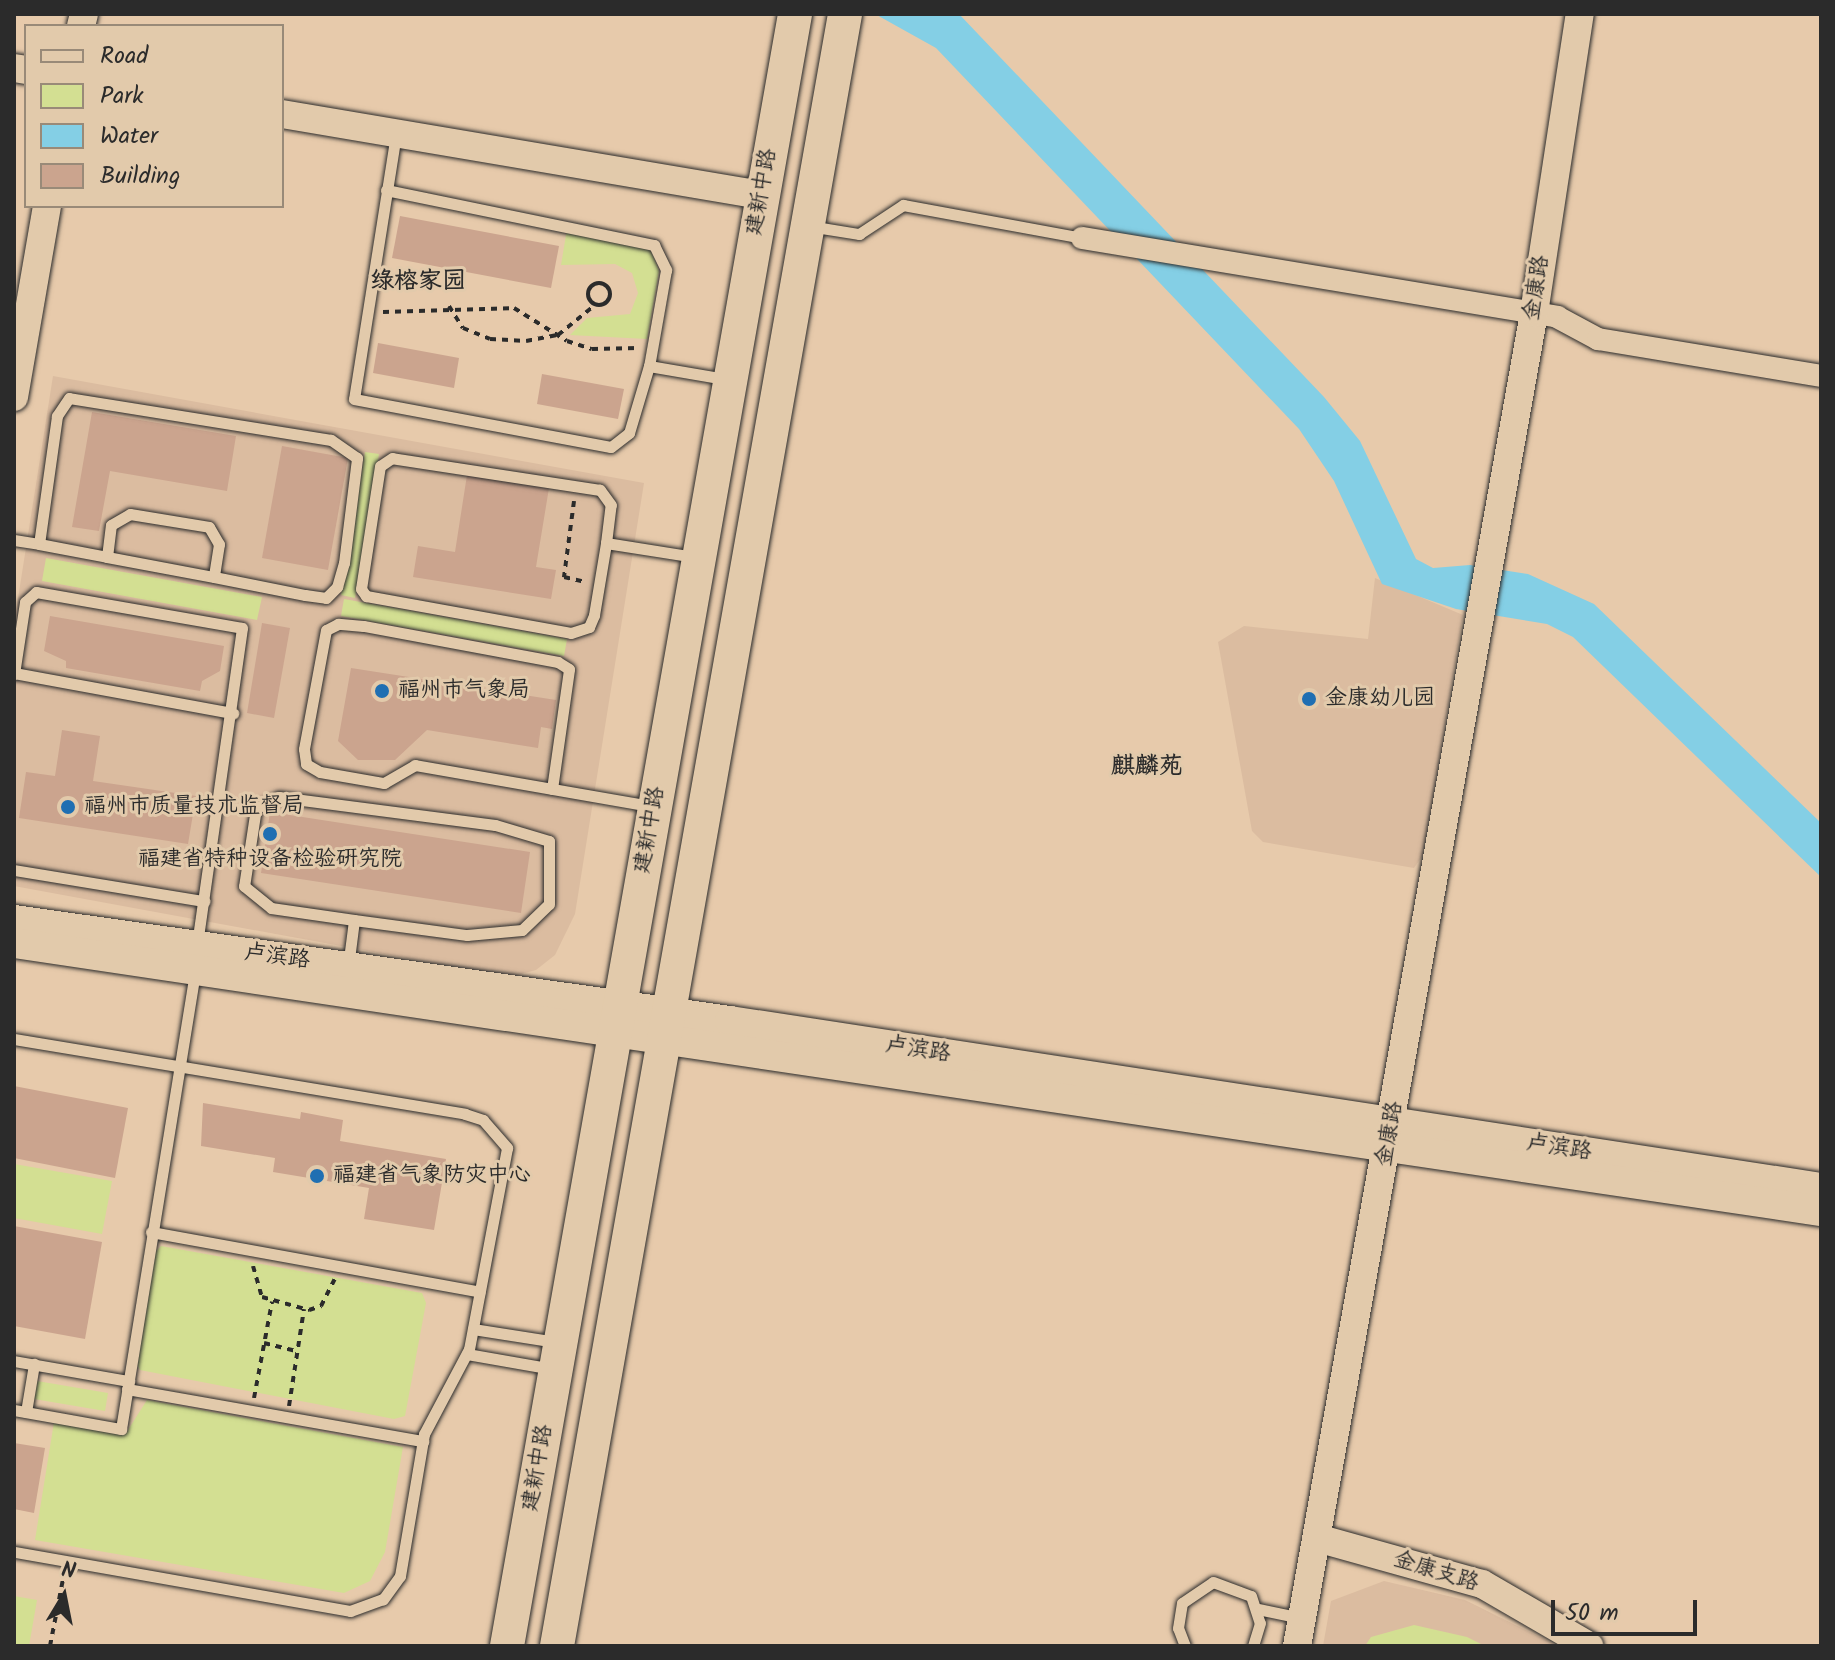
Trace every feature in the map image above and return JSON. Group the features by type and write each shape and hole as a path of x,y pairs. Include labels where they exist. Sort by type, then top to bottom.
{"main road":[{"name":"建新中路","path":"507,1646 760,195 795,14"},
{"path":"557,1646 845,14"},
{"name":"卢滨路","path":"14,920 196,957 348,967 666,1024 1390,1134 1821,1188"},
{"path":"14,943 196,957 617,1016"},
{"path":"1390,1134 1821,1211"}],"street":[{"name":"金康路","path":"1297,1646 1534,313 1580,14"},
{"path":"284,114 760,195"},
{"path":"14,397 21,306 46,208"},
{"path":"1082,238 1557,317 1598,339 1821,376"},
{"name":"金康支路","path":"1317,1538 1482,1584 1589,1646"}],"lane":[{"path":"386,190 654,245 666,270 649,366 629,433 611,447 379,408 354,399 352,388 365,315 386,190 396,133"},
{"path":"808,226 859,234 903,205 1082,238"},
{"path":"649,366 730,380"},
{"path":"14,540 326,598 337,587 357,458 347,446 69,398 57,416 39,544"},
{"path":"386,459 576,486 609,498 606,543 589,627 571,633 366,596 361,589 386,459"},
{"path":"107,557 111,525 130,514 209,527 219,544 214,577"},
{"path":"606,543 698,558"},
{"path":"34,1364 20,1411 121,1429 245,639 234,622 36,592 25,602 14,674 233,713"},
{"path":"552,789 569,669 558,662 363,626 338,624 326,630 306,764 384,783 415,765 654,807"},
{"path":"279,797 507,827 549,841 549,904 522,930 467,935 354,920 271,908 244,886 256,808 279,797"},
{"path":"14,870 204,901"},
{"path":"348,967 354,920"},
{"path":"14,1039 178,1064 483,1120 507,1148 467,1354 423,1441 400,1576 393,1590 368,1606 350,1611 14,1552"},
{"path":"151,1232 480,1292"},
{"path":"473,1329 558,1356"},
{"path":"467,1354 558,1356"},
{"path":"14,1361 287,1418 423,1441"},
{"path":"1185,1646 1178,1616 1201,1586 1239,1587 1258,1609 1302,1618"},
{"path":"1253,1646 1258,1609"}],"path":[{"path":"449,306 463,328 490,339 558,335 595,305 609,300 604,284 588,289 595,305"},
{"path":"365,315 449,306 514,308 558,335 592,349 653,347"},
{"path":"576,486 564,577 599,585"},
{"path":"256,1251 251,1274 262,1297 304,1309 321,1306 337,1266"},
{"path":"252,1411 272,1302"},
{"path":"287,1418 304,1309"},
{"path":"264,1343 298,1351"},
{"path":"50,1646 66,1561"}],"shaded area":[{"path":"53,376 644,483 575,914 555,955 536,970 510,977 14,886 14,624"},
{"path":"1375,578 1463,615 1423,855 1414,868 1263,842 1252,831 1218,642 1244,626 1368,639"},
{"path":"1384,1581 1465,1600 1558,1646 1323,1646 1331,1601"}],"green space":[{"path":"567,229 650,248 659,271 647,339 570,335 587,318 630,314 638,293 632,273 615,264 561,265"},
{"path":"365,452 379,454 355,598 341,595"},
{"path":"46,558 262,597 257,620 42,581"},
{"path":"344,599 567,639 564,656 341,616"},
{"path":"14,1164 112,1181 102,1234 14,1218"},
{"path":"161,1246 422,1293 426,1303 405,1416 394,1419 140,1370 136,1362 154,1253"},
{"path":"37,1381 108,1393 105,1411 34,1399"},
{"path":"147,1400 403,1447 385,1552 370,1581 344,1593 35,1540 54,1422 126,1433"},
{"path":"14,1596 37,1600 29,1646 14,1646"},
{"path":"1414,1625 1467,1637 1485,1646 1365,1646 1371,1637"}],"water":[{"path":"875,14 959,14 1324,397 1360,441 1416,559 1433,568 1470,565 1528,574 1594,604 1821,823 1821,877 1573,637 1547,624 1456,609 1382,584 1334,481 1299,429 936,48"}],"building":[{"path":"400,216 559,246 551,288 392,258"},
{"path":"378,343 459,358 454,388 373,373"},
{"path":"542,374 624,389 618,419 537,404"},
{"path":"92,412 236,436 227,491 110,471 99,531 72,527"},
{"path":"282,446 348,458 328,570 262,558"},
{"path":"467,475 549,488 536,567 556,570 551,599 413,577 418,546 455,552"},
{"path":"50,616 224,646 220,671 202,681 200,691 66,668 66,661 44,651"},
{"path":"262,623 290,628 274,718 247,713"},
{"path":"351,668 556,700 552,729 541,727 538,748 427,730 395,760 358,760 338,741"},
{"path":"62,730 100,736 93,781 196,796 188,844 19,818 26,772 55,776"},
{"path":"270,812 530,852 521,913 261,873"},
{"path":"14,1086 128,1108 115,1178 14,1158"},
{"path":"203,1103 300,1119 301,1112 343,1120 340,1141 446,1159 434,1230 364,1219 369,1188 273,1172 275,1158 201,1146"},
{"path":"14,1226 102,1242 85,1339 14,1326"},
{"path":"14,1443 45,1448 34,1513 14,1509"}],"place":[{"name":"福州市气象局","path":"382,691"},
{"name":"金康幼儿园","path":"1309,699"},
{"name":"福州市质量技术监督局","path":"68,807"},
{"name":"福建省特种设备检验研究院","path":"270,834"},
{"name":"福建省气象防灾中心","path":"317,1176"}],"district":[{"name":"绿榕家园","path":"418,282"},
{"name":"麒麟苑","path":"1147,767"}]}
